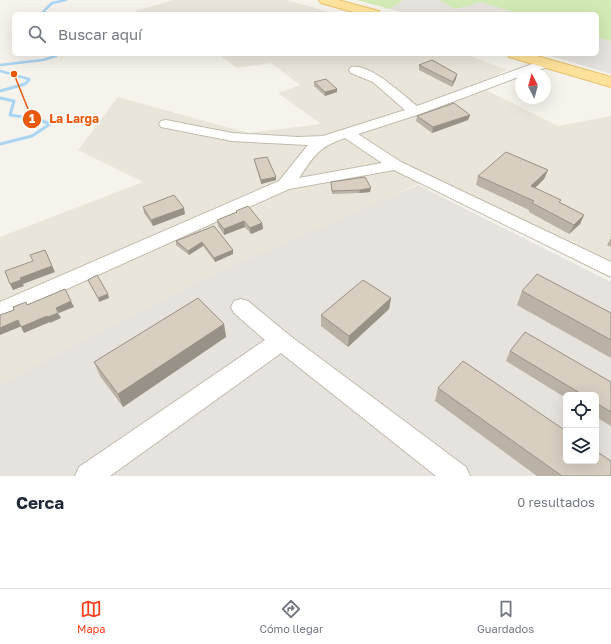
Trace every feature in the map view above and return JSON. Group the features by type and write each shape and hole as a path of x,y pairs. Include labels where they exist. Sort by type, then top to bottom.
{"main road":[{"path":"325,0 367,12"},
{"path":"521,56 611,82"}],"street":[{"path":"166,124 232,137 298,141 324,140 415,111 546,63"},
{"path":"355,70 377,79 415,111"},
{"path":"347,133 396,165 611,270"},
{"path":"285,185 310,150 324,140"},
{"path":"4,304 285,185 396,165"},
{"path":"242,307 281,341 457,476"},
{"path":"88,476 281,341"}],"shaded area":[{"path":"173,0 287,0 329,12 135,12"},
{"path":"403,0 439,0 456,9 481,2 514,12 400,12 390,9"},
{"path":"599,38 611,41 611,74 551,56 599,56"},
{"path":"221,56 470,56 507,70 476,85 558,126 611,116 611,265 432,177 380,202 201,279 0,384 0,237 143,182 78,150 118,97 248,133 321,124 278,93 300,85 271,63 236,68"},
{"path":"418,185 611,282 611,476 0,476 0,384 201,279"}],"green space":[{"path":"357,0 403,0 390,9"},
{"path":"439,0 611,0 611,41 599,38 599,12 514,12 481,2 456,9"}],"building":[{"path":"432,60 457,74 453,82 419,65"},
{"path":"326,79 337,89 325,92 314,82"},
{"path":"454,103 470,115 433,127 417,116"},
{"path":"506,152 548,170 531,186 561,200 559,202 584,215 574,225 532,203 534,201 478,176"},
{"path":"267,157 276,177 261,180 254,159"},
{"path":"365,177 371,188 332,191 331,182"},
{"path":"174,195 184,208 151,220 143,207"},
{"path":"248,206 262,223 250,228 244,221 224,229 217,220 237,212 236,211"},
{"path":"214,226 233,250 214,258 202,242 188,251 176,241"},
{"path":"45,250 52,266 20,278 21,280 10,284 5,271 33,261 30,255"},
{"path":"537,274 611,313 611,340 522,291"},
{"path":"97,275 108,294 98,298 88,280"},
{"path":"363,280 391,298 349,336 321,315"},
{"path":"65,289 71,301 56,308 58,313 21,327 18,320 0,328 0,315 14,310 13,307 26,302 27,305"},
{"path":"198,298 224,324 118,394 94,362"},
{"path":"525,332 611,382 611,412 599,405 599,392 578,392 510,351"},
{"path":"463,361 563,429 563,464 599,464 599,453 611,461 611,476 562,476 438,388"}],"waterway":[{"path":"43,12 52,3 66,0"},
{"path":"0,65 43,60 56,56"},
{"path":"0,71 29,79 28,81"},
{"path":"0,91 25,84 28,81"},
{"path":"0,98 14,101 10,115 38,119 50,124 32,136 0,144"}],"place":[{"name":"La Larga","path":"14,74"}]}
